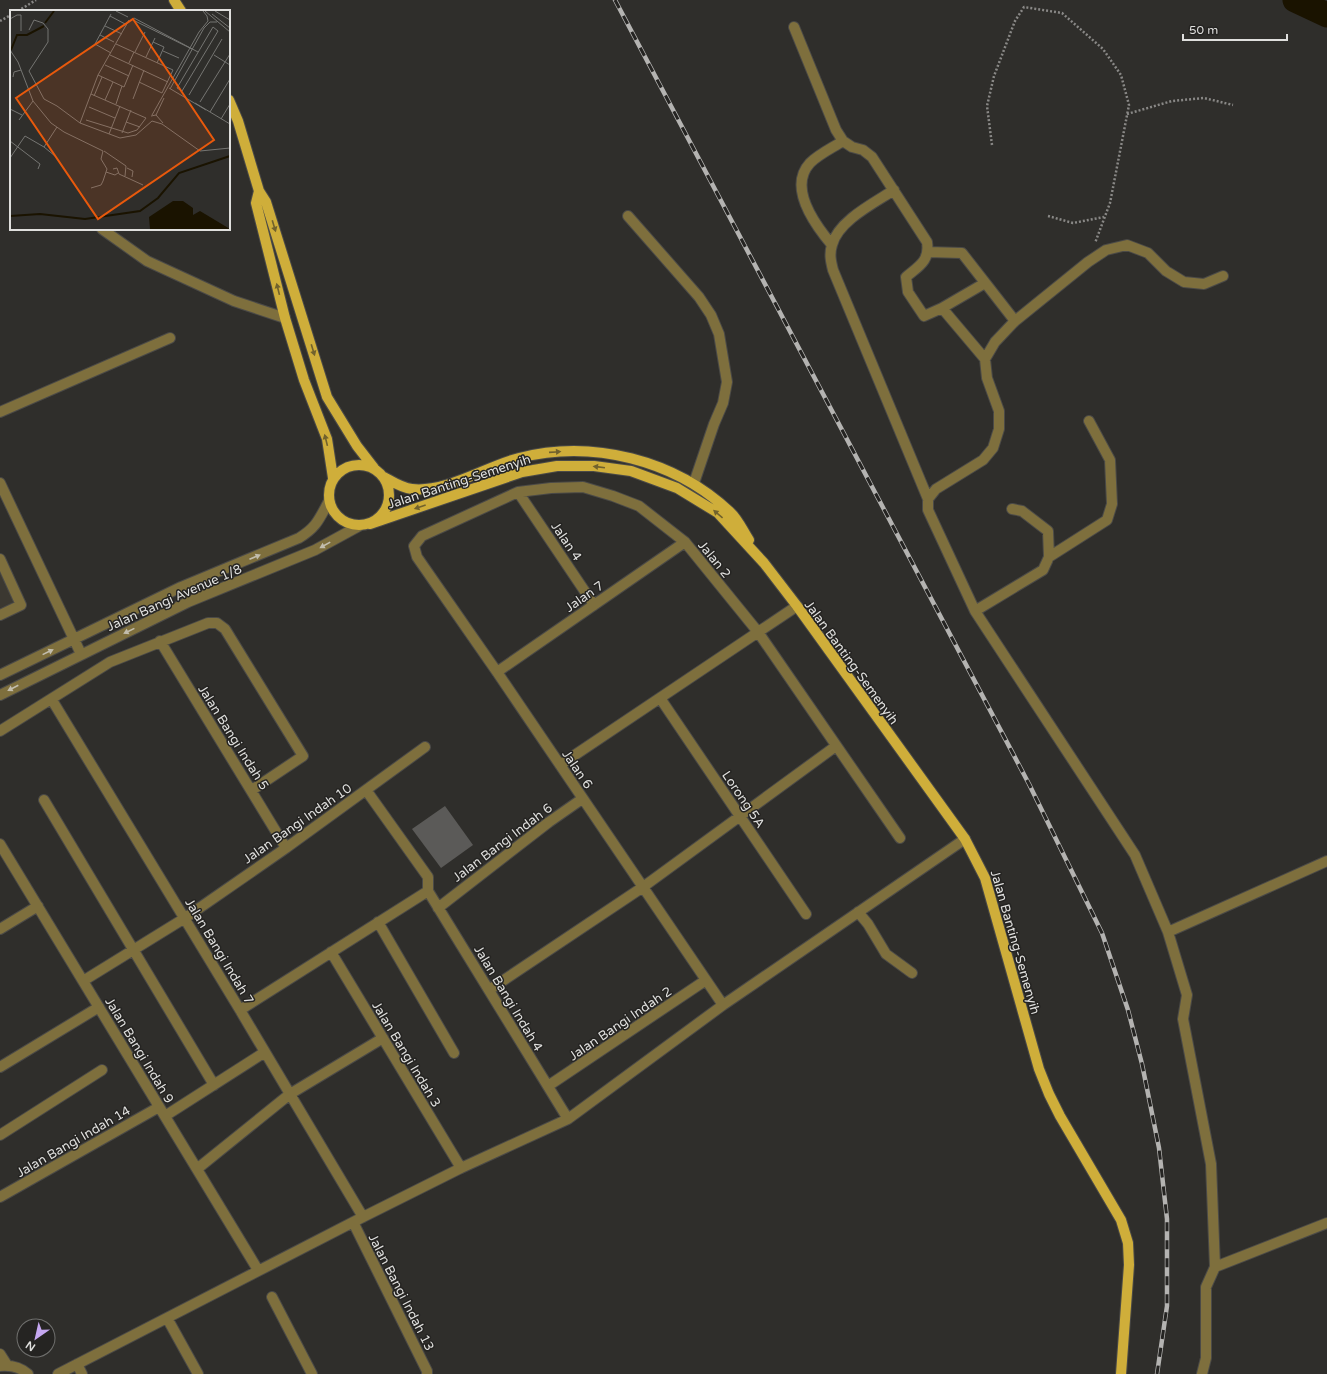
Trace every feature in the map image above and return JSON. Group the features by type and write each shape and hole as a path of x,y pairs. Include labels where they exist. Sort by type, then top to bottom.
{"main road":[{"path":"174,0 180,10"},
{"path":"230,102 238,121 259,191 266,202 327,397 356,446 374,468 384,477 390,490 389,504 382,516 370,524 359,526 340,519 329,501 329,489 333,478 341,470 352,465 363,464 374,468"},
{"path":"259,191 256,203 285,318 304,380 327,439 333,478"},
{"name":"Jalan Banting-Semenyih","path":"384,477 398,485 412,489 428,488 445,485 519,458 554,451 594,451 642,460 694,483 732,513 764,563 965,839 985,878 1039,1069 1060,1116 1121,1220 1128,1243 1129,1265 1121,1374"},
{"name":"Jalan Banting-Semenyih","path":"370,524 522,472 557,466 594,466 631,471 678,488 718,513 764,563"}],"street":[{"path":"794,28 836,130 843,141 852,147 863,150 872,157 927,242 928,252 923,262 906,278 908,292 924,316 942,308 985,283"},
{"path":"832,245 811,217 804,199 801,183 803,174 809,164 817,157 843,141"},
{"path":"894,190 848,221 838,232 832,245 830,258 833,270 928,499 928,510 976,611 1135,855 1168,932 1187,995 1183,1019 1211,1164 1215,1267 1206,1287 1206,1358 1202,1374"},
{"path":"628,216 699,297 711,315 719,334 727,382 723,403 714,424 694,483"},
{"path":"103,230 147,261 234,302 285,318"},
{"path":"985,359 995,342 1015,322 1088,262 1106,250 1127,245 1148,254 1166,271 1184,282 1204,284 1223,276"},
{"path":"928,252 962,253 1015,322"},
{"path":"928,499 936,489 983,460 993,448 1000,429 999,411 987,378 985,359 942,308"},
{"path":"0,412 170,338"},
{"path":"976,611 1042,570 1050,557 1107,520 1112,504 1110,460 1089,421"},
{"path":"0,483 81,654"},
{"name":"Jalan 2","path":"414,546 422,536 518,492 551,488 583,487 639,506 685,542 758,632 900,838"},
{"name":"Jalan 4","path":"518,492 594,605"},
{"name":"Jalan Bangi Avenue 1/8","path":"0,675 181,587 299,538 310,531 318,522 329,501"},
{"path":"1012,509 1022,511 1048,531 1050,557"},
{"name":"Jalan Bangi Avenue 1/8","path":"0,695 188,602 315,550 359,526"},
{"name":"Jalan 7","path":"497,672 685,542"},
{"name":"Jalan 6","path":"414,546 417,557 723,1005"},
{"path":"0,559 21,605 0,615"},
{"path":"560,765 796,606"},
{"path":"0,731 52,700 110,662 208,623 217,623 225,629 229,635 303,756 252,790"},
{"name":"Jalan Bangi Indah 5","path":"160,641 286,848"},
{"name":"Lorong 5A","path":"660,698 806,914"},
{"name":"Jalan Bangi Indah 7","path":"52,700 185,918 363,1217"},
{"path":"489,990 643,887 836,746"},
{"name":"Jalan Bangi Indah 10","path":"83,981 185,918 286,848 425,747"},
{"path":"240,1010 428,891 428,877 366,790"},
{"name":"Jalan Bangi Indah 6","path":"438,908 549,822 582,799"},
{"path":"44,800 214,1085"},
{"path":"58,1374 258,1270 461,1168 568,1119 723,1005 965,839"},
{"name":"Jalan Bangi Indah 9","path":"0,844 258,1270"},
{"path":"1168,932 1327,862"},
{"name":"Jalan Bangi Indah 4","path":"428,891 568,1119"},
{"path":"0,928 38,906"},
{"path":"858,912 868,924 886,954 912,973"},
{"path":"378,922 454,1053"},
{"name":"Jalan Bangi Indah 3","path":"331,952 461,1168"},
{"name":"Jalan Bangi Indah 2","path":"548,1086 706,980"},
{"path":"0,1067 99,1007"},
{"path":"197,1170 290,1094 383,1038"},
{"path":"165,1116 265,1052"},
{"path":"0,1135 102,1070"},
{"name":"Jalan Bangi Indah 14","path":"0,1197 159,1107"},
{"name":"Jalan Bangi Indah 13","path":"353,1222 427,1371 427,1374"},
{"path":"1215,1267 1327,1223"},
{"path":"272,1297 312,1374"},
{"path":"167,1318 198,1374"},
{"path":"0,1354 3,1366 16,1367 28,1374"},
{"path":"77,1364 82,1374"}],"path":[{"path":"20,10 36,0"},
{"path":"992,145 987,106 994,76 1015,21 1024,7 1062,13 1103,49 1122,75 1129,105 1110,203 1095,243"},
{"path":"0,21 10,16"},
{"path":"1127,114 1172,101 1204,98 1233,105"},
{"path":"1048,216 1073,223 1105,217"}],"shaded area":[{"path":"0,570 14,602 0,608"}],"building":[{"path":"445,806 473,845 441,868 412,829"}],"waterway":[{"path":"1295,0 1327,15"}],"railway":[{"path":"615,0 1029,784 1102,933 1128,1010 1142,1064 1159,1148 1167,1219 1167,1306 1157,1374"}]}
